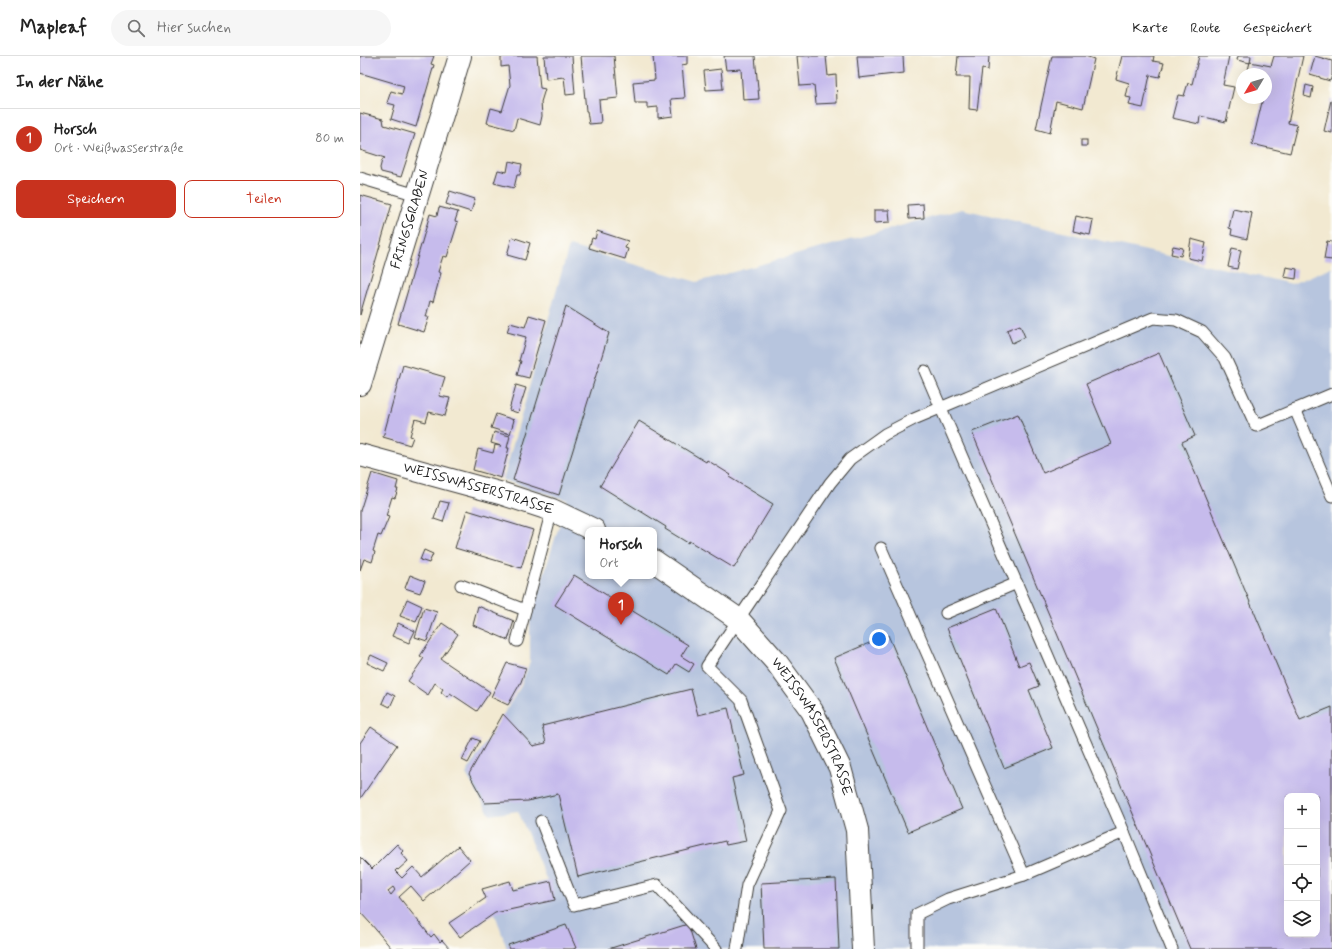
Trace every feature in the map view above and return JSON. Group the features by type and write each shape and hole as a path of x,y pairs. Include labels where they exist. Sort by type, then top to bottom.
{"street":[{"name":"FRINGSGRABEN","path":"360,384 460,56"},
{"name":"WEISSWASSERSTRASSE","path":"360,455 503,494 552,510 588,527"},
{"name":"WEISSWASSERSTRASSE","path":"657,563 738,619 777,663 812,711 840,768 857,830 863,949"}],"lane":[{"path":"360,178 417,195"},
{"path":"737,949 747,885 781,811 741,700 707,666 830,483 850,459 885,434 914,419 1153,318 1176,320 1202,332 1225,358 1256,426 1332,394"},
{"path":"925,371 1124,832 1172,949"},
{"path":"1295,409 1332,496"},
{"path":"517,641 552,510"},
{"path":"881,548 1024,875"},
{"path":"946,613 1017,582"},
{"path":"461,585 525,610"},
{"path":"541,821 574,905 657,885 716,949"},
{"path":"917,949 916,914 948,899 1024,875 1124,832"}],"shaded area":[{"path":"962,209 1292,284 1332,267 1332,949 507,949 489,896 493,893 547,881 518,811 490,815 466,774 521,686 530,661 530,619 567,500 503,480 569,246 697,282"}],"building":[{"path":"360,56 434,56 431,64 434,65 416,127 391,119 395,105 387,103 391,91 402,94 404,86 360,73"},
{"path":"537,56 540,88 545,89 541,102 542,116 540,125 517,118 514,130 487,123 491,108 502,111 510,85 508,66 501,67 501,57"},
{"path":"544,56 572,56 575,94 566,95 564,77 546,79"},
{"path":"581,56 614,56 618,98 599,100 601,123 589,124 586,111"},
{"path":"653,56 687,56 687,64 682,65 685,98 671,99 673,116 658,118 658,107 647,108 647,103 635,103 633,82 655,80"},
{"path":"724,56 755,56 759,99 743,100 741,69 726,70"},
{"path":"797,56 826,56 828,76 836,75 837,103 816,104 814,85 800,86"},
{"path":"857,56 903,56 904,73 859,78"},
{"path":"958,56 989,56 988,70 982,69 977,110 969,109 970,77 956,77"},
{"path":"1052,56 1085,56 1094,59 1083,108 1056,101 1050,133 1036,129"},
{"path":"1122,56 1154,56 1153,61 1164,63 1160,77 1150,75 1143,108 1129,105 1131,98 1126,97 1129,83 1116,79"},
{"path":"1199,56 1229,56 1223,85 1234,87 1226,122 1200,116 1199,124 1172,118 1178,95 1184,96 1188,83 1192,84"},
{"path":"1238,56 1251,56 1250,63 1237,60"},
{"path":"1274,56 1303,56 1288,123 1297,125 1290,153 1252,144 1262,104 1272,104 1272,68 1248,68 1250,62 1271,66"},
{"path":"1315,56 1332,61 1332,75 1330,81 1310,74"},
{"path":"721,69 723,89 706,90 704,71"},
{"path":"1306,85 1313,87 1311,98 1304,96"},
{"path":"1332,100 1332,133 1324,131"},
{"path":"360,113 383,119 384,125 415,134 401,177 381,172 380,168 382,160 385,158 360,150"},
{"path":"1081,140 1087,140 1087,146 1081,146"},
{"path":"509,161 522,164 520,175 517,175 514,188 494,183 498,170 507,172"},
{"path":"450,191 475,199 471,212 446,204"},
{"path":"360,195 392,204 360,315"},
{"path":"923,204 924,218 909,219 908,205"},
{"path":"439,207 458,212 455,221 458,222 447,257 443,256 438,272 441,273 433,302 430,301 426,317 429,317 424,332 398,324 430,214 437,216"},
{"path":"1233,209 1252,213 1247,239 1231,235 1232,229 1229,228"},
{"path":"874,210 889,210 890,222 874,223"},
{"path":"1076,216 1093,220 1090,235 1073,231"},
{"path":"597,231 628,241 625,248 628,249 625,259 589,248 592,238 595,239"},
{"path":"512,237 530,243 525,260 507,255"},
{"path":"1191,239 1206,243 1202,261 1188,258"},
{"path":"1327,241 1332,242 1332,260 1324,259"},
{"path":"1173,246 1183,248 1181,256 1171,254"},
{"path":"1232,248 1241,250 1237,269 1228,267"},
{"path":"1286,267 1297,269 1296,279 1284,277"},
{"path":"566,306 609,333 559,495 513,480"},
{"path":"529,315 546,320 529,378 517,375 521,361 519,361 526,337 507,332 510,323 525,327"},
{"path":"1020,325 1025,337 1012,343 1007,330"},
{"path":"1159,353 1195,436 1182,442 1300,720 1332,707 1332,949 1190,949 972,432 1018,414 1043,473 1111,444 1086,384"},
{"path":"403,365 445,377 439,396 450,398 445,416 429,412 426,422 415,419 410,436 413,437 410,445 383,437"},
{"path":"516,385 526,388 518,413 509,410"},
{"path":"496,414 514,420 510,434 491,428"},
{"path":"639,421 706,462 707,460 731,475 729,477 773,504 734,568 689,541 688,543 665,529 666,527 600,486"},
{"path":"494,432 510,436 507,448 509,448 501,478 473,470 478,449 493,453 495,445 501,446 491,443"},
{"path":"372,473 398,481 396,489 398,489 395,498 392,497 386,516 389,517 381,536 378,535 373,551 375,552 372,562 364,559 360,570 360,511"},
{"path":"440,501 449,503 443,522 434,519"},
{"path":"467,510 533,530 521,568 455,548"},
{"path":"424,550 433,554 429,563 420,560"},
{"path":"410,575 425,581 420,593 405,588"},
{"path":"574,575 688,645 681,656 694,664 689,672 676,664 669,675 555,605"},
{"path":"407,599 422,606 416,622 400,616"},
{"path":"478,606 514,621 508,640 473,625"},
{"path":"424,608 437,612 427,641 415,637"},
{"path":"996,608 1019,666 1029,662 1039,686 1029,690 1053,748 1004,768 947,628"},
{"path":"398,623 415,631 409,643 392,636"},
{"path":"442,623 458,634 441,659 490,692 477,711 450,693 447,697 441,692 443,689 435,683 428,695 408,681 424,658 420,656"},
{"path":"888,635 962,809 908,832 834,658"},
{"path":"371,655 388,663 384,671 367,663"},
{"path":"507,663 526,668 521,682 508,705 491,697"},
{"path":"691,689 698,715 728,708 744,775 732,778 746,841 726,845 725,841 578,877 558,794 528,801 485,803 469,774 503,714 533,746 546,743 542,726"},
{"path":"387,692 395,696 390,707 382,703"},
{"path":"371,727 397,745 360,799 360,743"},
{"path":"473,738 480,741 468,763 462,760"},
{"path":"397,844 403,851 401,853 408,861 395,871 402,878 413,867 422,877 458,846 470,860 424,901 411,886 399,897 431,937 434,934 440,942 442,940 450,949 392,949 360,912 360,857 372,869","holes":["393,887 395,890 391,895 388,891"]},
{"path":"836,879 839,949 764,949 761,883"},
{"path":"510,881 513,890 551,881 555,900 495,913 460,937 449,923 486,898 482,889"},
{"path":"688,924 696,949 608,949"},
{"path":"566,925 576,948 510,949 508,945"}],"place":[{"name":"Horsch","path":"621,625"}]}
